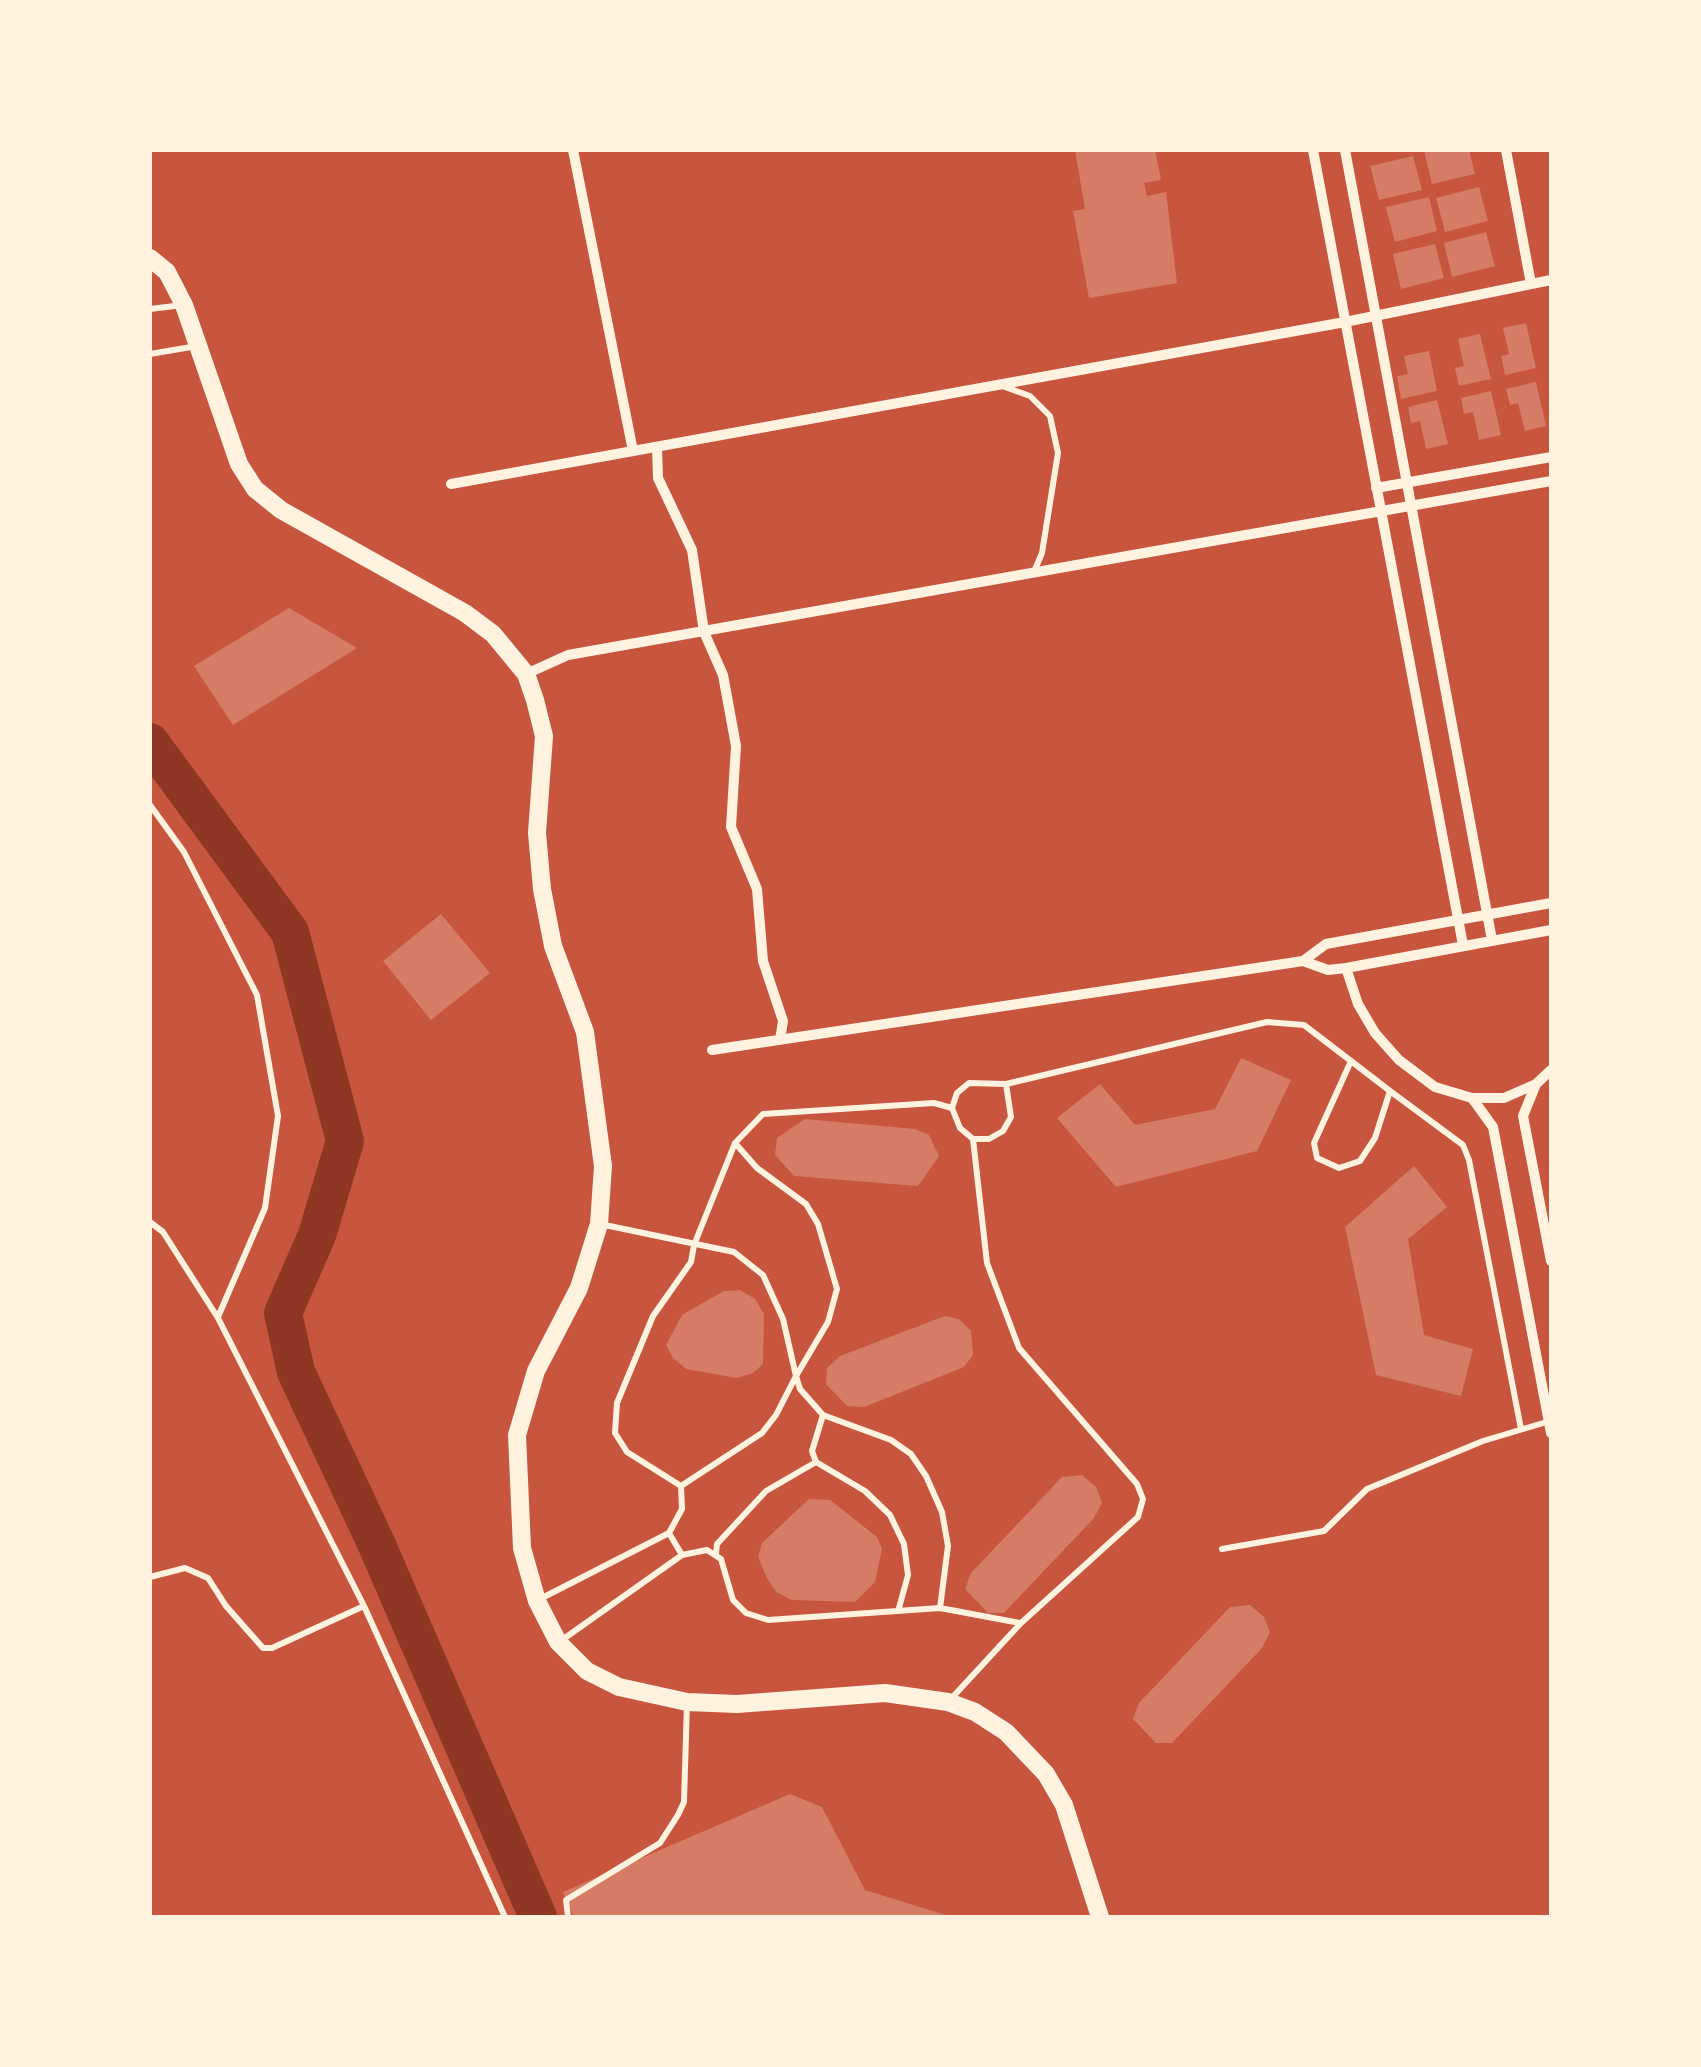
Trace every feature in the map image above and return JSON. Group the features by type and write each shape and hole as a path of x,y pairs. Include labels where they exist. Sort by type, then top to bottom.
{"main road":[{"path":"150,258 167,272 184,304 238,464 255,489 281,510 465,613 494,634 526,674 544,736 538,833 542,889 553,946 585,1032 598,1102 604,1166 599,1224 578,1288 536,1371 517,1435 522,1548 537,1601 558,1642 587,1671 619,1688 687,1702 738,1704 885,1693 948,1702 1006,1732 1046,1774 1064,1806 1100,1917"}],"street":[{"path":"573,150 633,451"},
{"path":"1312,150 1463,945"},
{"path":"1345,150 1492,940"},
{"path":"1506,150 1531,284"},
{"path":"451,484 1345,322 1551,280"},
{"path":"657,447 664,497 692,550 704,632 724,675 736,746 731,827 757,890 763,962 783,1021 780,1040"},
{"path":"1376,488 1551,456"},
{"path":"526,674 568,655 1551,481"},
{"path":"712,1050 1303,961 1326,944 1551,904"},
{"path":"1303,961 1328,970 1346,968 1551,930"},
{"path":"1346,968 1358,1004 1399,1060 1435,1087 1472,1098 1504,1098 1536,1084 1551,1070"},
{"path":"1536,1084 1523,1116 1551,1261"},
{"path":"1472,1098 1493,1127 1550,1425"}],"lane":[{"path":"150,309 184,304"},
{"path":"150,354 198,346"},
{"path":"1000,384 1030,396 1050,416 1058,452 1042,553 1033,574"},
{"path":"150,805 184,852 258,995 278,1116 265,1208 218,1318"},
{"path":"1006,1084 1011,1117 1003,1131 989,1139 973,1139 960,1128 952,1108 957,1093 970,1083 1006,1084 1268,1022 1304,1025 1463,1145 1476,1179 1521,1429"},
{"path":"1351,1061 1314,1143 1317,1158 1339,1168 1360,1160 1375,1138 1390,1091"},
{"path":"537,1601 669,1533 685,1499 681,1486 627,1452 615,1433 618,1403 653,1316 692,1262 694,1246 735,1143 763,1114 934,1103 952,1108"},
{"path":"948,1702 1021,1622 1138,1517 1143,1499 1137,1484 1019,1348 987,1264 973,1139"},
{"path":"681,1486 762,1433 828,1322 837,1289 829,1253 806,1204 756,1168 735,1143"},
{"path":"150,1222 163,1232 218,1318 364,1606 505,1917"},
{"path":"599,1224 734,1252 763,1276 783,1318 796,1376 808,1402 823,1415 891,1440 911,1454 926,1476 942,1512 948,1546 940,1608"},
{"path":"823,1415 812,1451 816,1462 865,1492 890,1515 904,1544 908,1575 898,1608"},
{"path":"1222,1549 1324,1530 1367,1488 1521,1429 1550,1425"},
{"path":"816,1462 766,1492 716,1544 732,1600 746,1612 768,1620 940,1608 1021,1622"},
{"path":"669,1533 682,1555"},
{"path":"558,1642 682,1555 706,1550 716,1554"},
{"path":"150,1577 185,1568 208,1578 226,1606 263,1648 364,1606"},
{"path":"568,1917 566,1900 660,1843 678,1815 684,1802 687,1702"}],"building":[{"path":"1075,150 1155,150 1161,180 1144,183 1147,196 1166,192 1177,283 1089,298 1073,211 1085,209"},
{"path":"1424,150 1469,150 1475,174 1432,184"},
{"path":"1413,156 1422,190 1379,200 1370,166"},
{"path":"1479,187 1488,221 1445,232 1436,198"},
{"path":"1429,197 1437,231 1395,242 1386,207"},
{"path":"1486,232 1495,266 1452,277 1444,243"},
{"path":"1435,244 1444,278 1401,289 1393,254"},
{"path":"1526,323 1536,368 1505,375 1501,356 1509,354 1503,328"},
{"path":"1480,334 1491,379 1459,386 1455,368 1464,366 1458,339"},
{"path":"1429,351 1437,391 1401,399 1397,376 1408,374 1404,356"},
{"path":"1536,382 1546,426 1525,431 1518,403 1510,405 1506,389"},
{"path":"1491,391 1501,435 1479,440 1473,412 1464,414 1461,398"},
{"path":"1437,400 1448,444 1426,449 1420,421 1411,423 1408,407"},
{"path":"289,608 357,648 233,725 194,666"},
{"path":"441,914 490,973 431,1020 383,961"},
{"path":"1241,1058 1291,1080 1257,1151 1116,1187 1057,1118 1100,1084 1135,1125 1215,1109"},
{"path":"805,1119 915,1129 929,1135 939,1156 918,1186 794,1176 775,1155 777,1138"},
{"path":"1414,1166 1447,1207 1408,1239 1424,1335 1473,1349 1461,1396 1376,1375 1345,1227"},
{"path":"740,1290 755,1299 764,1314 763,1364 753,1373 737,1378 686,1369 666,1345 682,1315 724,1291"},
{"path":"945,1316 959,1319 971,1331 973,1355 964,1367 864,1407 847,1406 826,1384 827,1368 840,1356"},
{"path":"1082,1475 1096,1487 1102,1503 1094,1518 1004,1613 988,1613 965,1589 971,1573 1062,1477"},
{"path":"809,1499 830,1500 877,1537 882,1549 875,1582 855,1602 792,1600 776,1592 767,1578 758,1557 762,1543"},
{"path":"1250,1605 1264,1617 1270,1632 1262,1648 1172,1743 1156,1743 1133,1719 1139,1703 1230,1607"},
{"path":"790,1794 822,1807 865,1890 952,1917 574,1917 563,1892"}],"waterway":[{"path":"150,742 290,932 345,1141 317,1235 283,1313 296,1372 376,1543 538,1917"}]}
